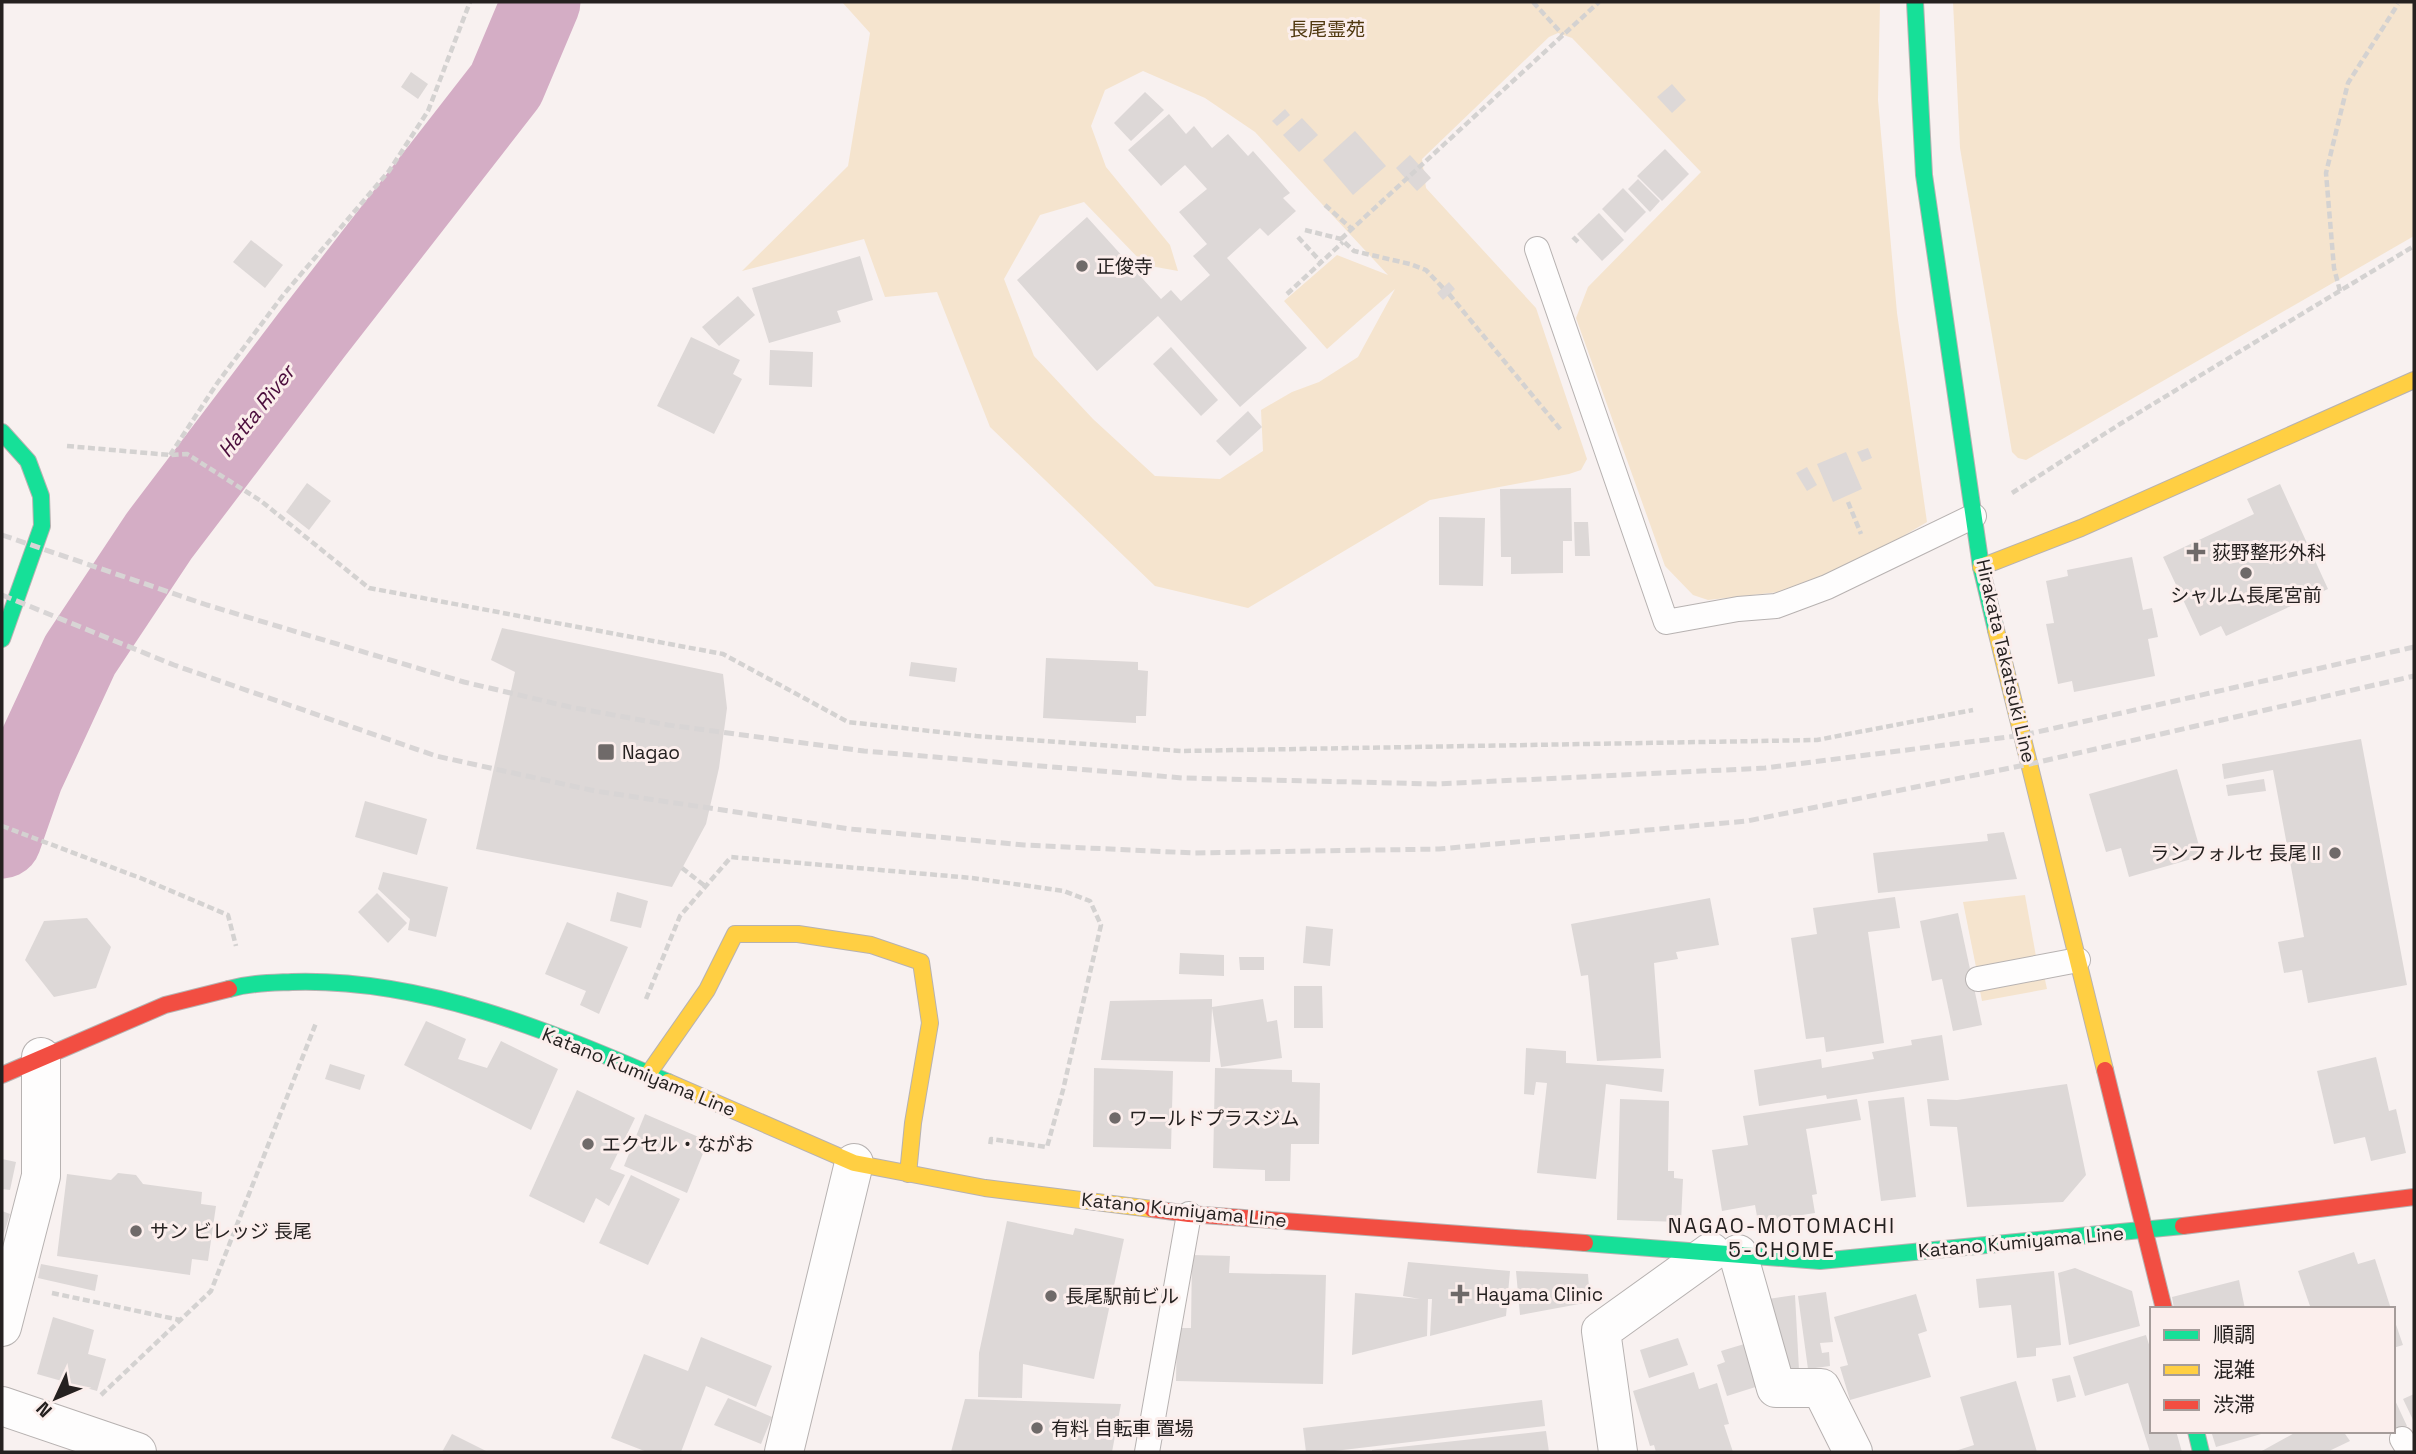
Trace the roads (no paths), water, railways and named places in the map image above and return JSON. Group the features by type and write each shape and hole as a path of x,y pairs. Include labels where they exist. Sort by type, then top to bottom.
{"main road":[{"name":"Hirakata Takatsuki Line","path":"1915,2 1924,175 1981,566 2163,1307"},
{"path":"1981,566 2081,528 2414,380"},
{"path":"2,432 28,461 41,496 41,526 2,639"},
{"path":"649,1073 707,990 735,934 811,936 870,945 921,962 930,1023 913,1123 908,1174"},
{"name":"Katano Kumiyama Line","path":"4,1074 165,1005 247,984 333,981 451,1000 603,1054 855,1163 985,1188 1189,1214 1820,1261 2143,1231 2414,1197"},
{"path":"2196,1433 2201,1452"}],"street":[{"path":"2,1327 41,1176 41,1057"},
{"path":"784,1452 855,1163"},
{"path":"1618,1452 1601,1331 1725,1253 1776,1388 1821,1388 1853,1452"},
{"path":"2,1406 137,1452"}],"lane":[{"path":"1537,249 1666,622 1738,609 1776,606 1827,587 1974,516"},
{"path":"1978,979 2078,960"},
{"path":"1147,1452 1189,1214"}],"waterway":[{"name":"Hatta River","path":"2,839 24,776 80,655 159,536 506,85 541,2"}],"railway":[{"path":"2,535 207,605 464,682 570,707 668,725 864,751 1183,778 1437,784 1765,768 2024,735 2414,647"},
{"path":"2,595 174,665 436,756 595,791 850,829 1024,845 1194,853 1439,849 1747,821 2030,764 2414,676"}],"place":[{"name":"正俊寺","path":"1082,266"},
{"name":"荻野整形外科","path":"2196,552"},
{"name":"シャルム長尾宮前","path":"2246,573"},
{"name":"Nagao","path":"606,752"},
{"name":"ランフォルセ 長尾 II","path":"2335,853"},
{"name":"ワールドプラスジム","path":"1115,1118"},
{"name":"エクセル・ながお","path":"588,1144"},
{"name":"サン ビレッジ 長尾","path":"136,1231"},
{"name":"Hayama Clinic","path":"1460,1294"},
{"name":"長尾駅前ビル","path":"1051,1296"},
{"name":"有料 自転車 置場","path":"1037,1428"}],"district":[{"name":"NAGAO-MOTOMACHI 5-CHOME","path":"1782,1237"}],"park label":[{"name":"長尾霊苑","path":"1327,29"}]}
